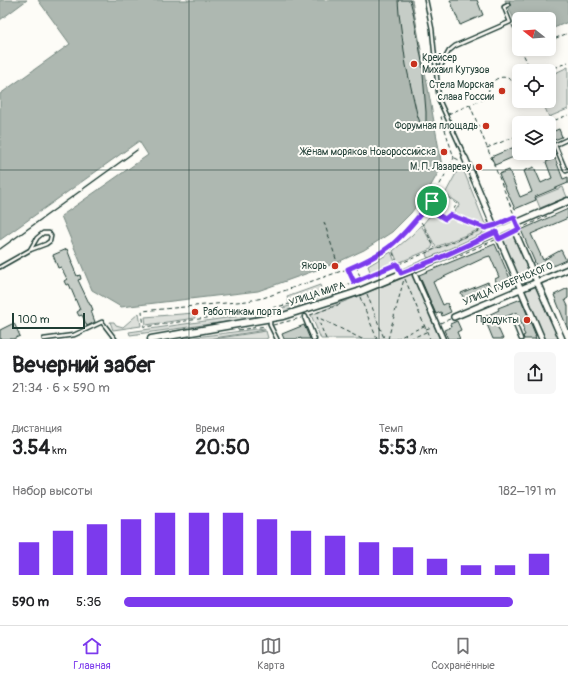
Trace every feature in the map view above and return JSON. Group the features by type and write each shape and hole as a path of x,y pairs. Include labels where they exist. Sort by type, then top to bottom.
{"street":[{"path":"465,158 542,339"},
{"name":"УЛИЦА МИРА","path":"151,339 270,318 304,310 403,276 496,232 568,201"},
{"path":"514,224 536,282 562,339"},
{"name":"УЛИЦА ГУБЕРНСКОГО","path":"454,317 568,268"},
{"path":"415,275 443,339"},
{"path":"305,317 314,339"}],"lane":[{"path":"426,0 432,28 439,100 465,158"},
{"path":"437,74 449,51 455,46 510,22 504,7 508,5"},
{"path":"568,139 555,145 566,171 568,170"},
{"path":"0,267 30,250 46,244 50,241 51,236 49,233 42,233 37,238 30,250"},
{"path":"270,318 270,325 277,339"},
{"path":"513,319 521,339"},
{"path":"44,339 74,335 102,322 115,339"}],"path":[{"path":"510,22 512,27"},
{"path":"556,38 568,33"},
{"path":"556,67 568,62"},
{"path":"512,80 507,77 499,78 493,81 489,86 489,97 441,117 454,158 432,201 390,246 356,266 263,298 247,301 142,311 144,327 261,310 290,304 361,280 485,228 494,225 514,224 547,217"},
{"path":"470,105 514,224"},
{"path":"556,119 568,114"},
{"path":"487,148 512,138"},
{"path":"449,198 457,204 450,215 445,219 437,214 441,205 449,198"},
{"path":"432,201 441,205"},
{"path":"450,215 485,228"},
{"path":"418,216 436,249"},
{"path":"324,222 337,262"},
{"path":"451,259 499,239 514,224"},
{"path":"390,246 430,339"},
{"path":"356,266 361,280"},
{"path":"348,269 354,282"},
{"path":"398,281 403,276"},
{"path":"382,339 387,339 403,276"},
{"path":"367,294 384,338"},
{"path":"360,296 377,339"},
{"path":"315,314 326,339"},
{"path":"317,317 362,339"},
{"path":"396,339 425,326"},
{"path":"410,339 427,332"}],"shaded area":[{"path":"0,0 27,0 0,20"},
{"path":"38,0 412,0 442,166 429,189 411,213 392,232 364,250 336,263 258,291 121,307 92,290 61,216 148,155 139,141 0,240 0,94 70,44"},
{"path":"505,0 568,0 568,22 556,27 556,12 512,12 512,15"},
{"path":"568,67 568,109 549,116 545,108 556,108 556,73"},
{"path":"461,164 485,225 453,215 460,204 445,194"},
{"path":"563,187 567,197 540,208 536,198"},
{"path":"433,212 446,221 451,216 483,228 436,247 423,224"},
{"path":"421,225 433,245 431,249 398,263 393,251 412,235"},
{"path":"484,229 480,236 431,259 427,257 426,253"},
{"path":"513,234 533,281 521,286 502,240"},
{"path":"391,252 396,264 371,274 368,266"},
{"path":"413,274 441,339 321,339 311,315"},
{"path":"320,285 322,292 289,303 287,297"},
{"path":"536,285 559,339 543,339 523,291"},
{"path":"341,288 343,293 292,311 263,316 262,313 290,306"},
{"path":"139,313 141,326 113,330 110,322 114,322 116,325 123,327"},
{"path":"194,313 195,318 146,325 145,317"},
{"path":"261,313 262,317 130,335 129,332"},
{"path":"264,328 265,330 208,339 181,339"},
{"path":"266,331 268,338 265,339 213,339"}],"building":[{"name":"Крейсер Михаил Кутузов","path":"398,0 410,0 413,12 422,62 426,112 425,130 422,128 417,114 406,65"},
{"path":"450,0 477,0 483,15 460,25"},
{"path":"559,129 562,137 556,139 556,130"},
{"path":"512,148 512,158 495,165 491,157"},
{"path":"556,160 563,179 568,177 568,183 535,197 536,200 515,209 499,174 509,170 520,197 532,192 524,171 534,167 541,183 552,178 546,162"},
{"path":"568,209 568,218 531,234 543,260 561,250 566,260 539,272 521,230"},
{"path":"495,244 512,283 499,288 495,279 499,277 490,256 486,257 433,282 443,305 447,303 451,312 442,316 441,312 436,314 419,275"},
{"path":"67,249 77,276 80,275 81,279 78,280 93,310 91,311 95,322 87,326 82,315 79,316 77,312 80,310 69,284 66,285 64,281 67,279 61,267 58,268 53,255"},
{"path":"488,282 492,291 466,303 461,293"},
{"path":"568,288 568,298 565,300 568,306 568,330 554,295"},
{"path":"521,299 536,339 524,339 524,330 517,312 495,321 503,339 493,339 484,317 499,310 498,308"},
{"path":"457,321 461,330 457,332 460,339 448,339 444,330 451,327 450,324"},
{"path":"14,323 20,336 13,339 0,339 0,330"},
{"path":"304,325 310,339 284,339 282,334"}],"ferry route":[{"path":"508,5 510,0"}],"railway":[{"path":"0,249 137,150"}],"place":[{"name":"Крейсер Михаил Кутузов","path":"414,64"},
{"name":"Стела Морская слава России","path":"502,91"},
{"name":"Форумная площадь","path":"486,126"},
{"name":"Жёнам моряков Новороссийска","path":"444,152"},
{"name":"М. П. Лазареву","path":"479,167"},
{"name":"Якорь","path":"335,266"},
{"name":"Работникам порта","path":"195,312"},
{"name":"Продукты","path":"527,320"}],"route":[{"path":"432,201 441,205 437,214 445,219 450,215 485,228 514,217 519,229 499,239 496,232 437,259 401,273 397,264 354,282 348,269 367,260 390,246 432,201"}]}
